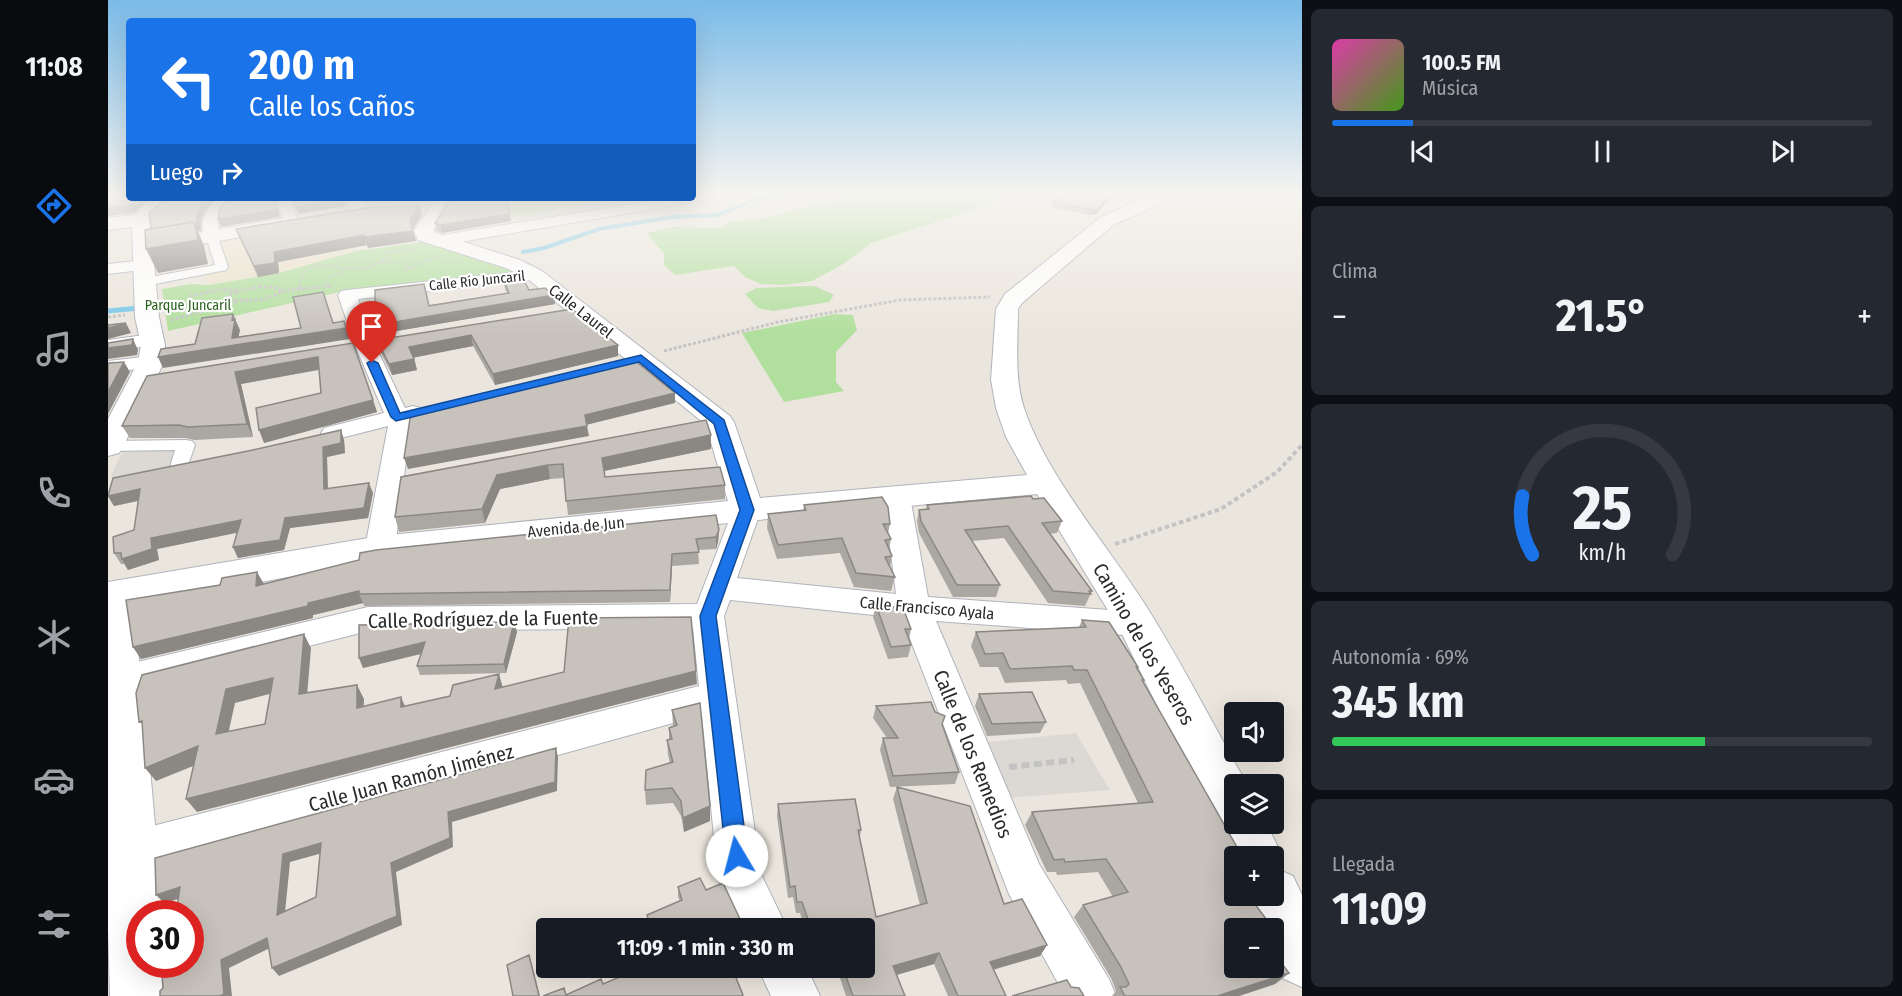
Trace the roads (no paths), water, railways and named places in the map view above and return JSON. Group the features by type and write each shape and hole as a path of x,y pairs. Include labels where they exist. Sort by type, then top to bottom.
{"street":[{"path":"142,240 151,350 108,446 186,445 179,467"},
{"path":"144,272 205,240"},
{"path":"108,269 144,272 222,267 213,240"},
{"path":"427,240 430,246 461,240"},
{"name":"Camino de los Yeseros","path":"1083,240 1012,299 1007,309 1004,380 1021,437 1047,483 1137,624 1224,790"},
{"name":"Calle Laurel","path":"430,246 513,264 535,275 568,311 629,361 720,422"},
{"name":"Calle Río Juncaril","path":"376,343 340,290 535,275"},
{"path":"341,349 376,343 396,417 400,423 402,481 380,548"},
{"path":"108,346 151,350"},
{"path":"108,367 151,350"},
{"path":"327,434 431,409"},
{"path":"684,429 720,422 747,510 712,601 716,696 740,878 759,918"},
{"path":"159,471 200,464"},
{"name":"Avenida de Jun","path":"109,595 380,548 747,510 1047,483"},
{"name":"Calle de los Remedios","path":"897,497 914,608 1024,879 1092,996"},
{"path":"109,595 120,858 140,996"},
{"name":"Calle Francisco Ayala","path":"712,601 914,608 1137,624"},
{"name":"Calle Rodríguez de la Fuente","path":"114,681 368,619 712,601"},
{"name":"Calle Juan Ramón Jiménez","path":"120,858 716,696"},
{"path":"1279,906 1302,958"},
{"path":"788,978 796,996"}],"waterway":[{"path":"523,252 566,240"},
{"path":"108,311 139,308"}],"park label":[{"name":"Parque Juncaril","path":"188,305"}]}
